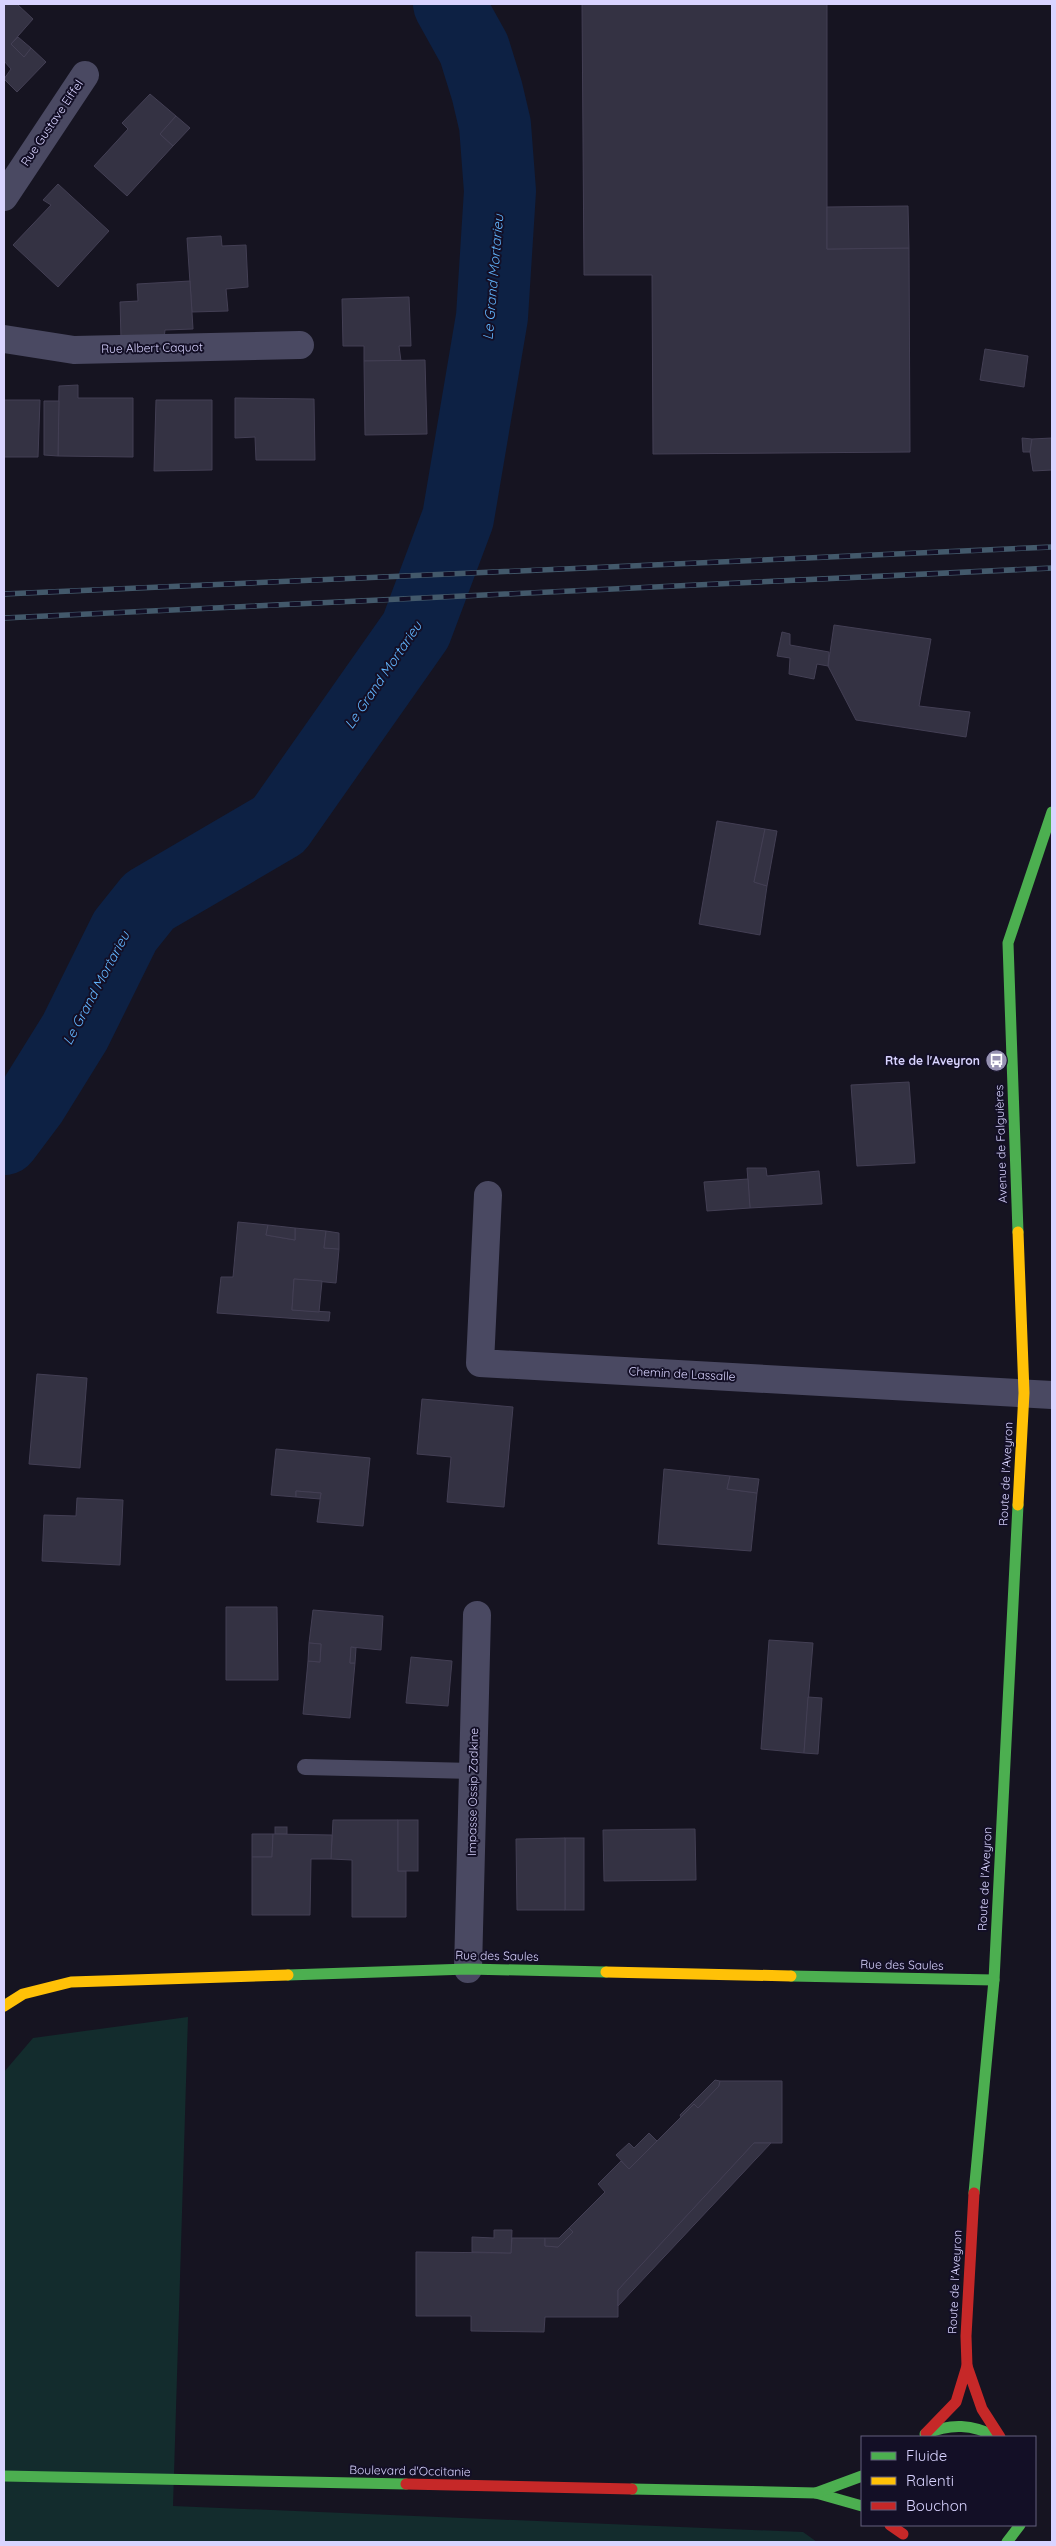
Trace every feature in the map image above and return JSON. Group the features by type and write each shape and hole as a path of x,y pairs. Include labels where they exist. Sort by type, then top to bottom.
{"street":[{"name":"Rue Gustave Eiffel","path":"4,196 85,75"},
{"name":"Rue Albert Caquot","path":"4,339 74,350 300,345"},
{"name":"Avenue de Falguières","path":"1024,1392 1008,943 1052,812"},
{"name":"Chemin de Lassalle","path":"488,1195 480,1363 1052,1395"},
{"name":"Route de l'Aveyron","path":"997,2436 982,2409 967,2366 966,2336 975,2180 994,1980 1024,1392"},
{"name":"Impasse Ossip Zadkine","path":"468,1969 477,1615"},
{"name":"Rue des Saules","path":"4,2006 22,1994 71,1982 468,1969 994,1980"},
{"name":"Route de l'Aveyron","path":"923,2435 956,2402 967,2366"},
{"path":"923,2435 944,2426 965,2425 984,2430 996,2436"},
{"name":"Boulevard d'Occitanie","path":"4,2476 816,2493 861,2506"},
{"name":"Boulevard d'Occitanie","path":"816,2493 861,2476"},
{"path":"1007,2542 1019,2526"},
{"path":"901,2529 911,2542"}],"lane":[{"path":"305,1767 473,1771"}],"green space":[{"path":"188,2017 173,2506 803,2532 817,2542 4,2542 4,2072 33,2038"}],"building":[{"path":"4,4 17,4 33,19 11,44 24,57 31,48 46,62 17,92 4,79 11,69 4,61"},
{"path":"582,4 827,4 827,249 909,248 910,452 653,454 652,275 584,275"},
{"path":"18,37 31,48 24,57 11,44"},
{"path":"150,94 176,116 160,134 173,146 127,196 94,166 128,129 122,123"},
{"path":"176,116 190,128 173,146 160,134"},
{"path":"58,184 109,231 58,287 13,245 51,205 43,200"},
{"path":"908,206 909,248 827,249 827,207"},
{"path":"221,236 222,246 246,245 248,287 226,289 228,311 192,312 187,238"},
{"path":"190,281 193,329 165,330 164,339 121,339 120,302 138,301 137,284"},
{"path":"409,297 411,346 399,346 401,361 364,361 364,346 343,346 342,299"},
{"path":"985,349 1028,356 1024,387 980,380"},
{"path":"425,360 427,434 365,435 364,361"},
{"path":"78,385 78,398 133,398 133,457 58,456 59,386"},
{"path":"235,398 314,399 315,460 256,460 255,437 235,438"},
{"path":"4,400 40,400 38,457 4,457"},
{"path":"156,400 212,400 212,470 154,471"},
{"path":"44,401 59,401 58,456 44,455"},
{"path":"1022,438 1032,439 1030,452 1023,452"},
{"path":"1052,438 1052,470 1033,471 1030,452 1032,439"},
{"path":"834,625 931,639 919,706 970,712 966,737 856,720 828,666"},
{"path":"782,632 790,634 790,645 829,652 828,666 817,664 814,679 789,674 790,658 777,656"},
{"path":"717,821 765,829 754,882 767,886 760,935 699,924"},
{"path":"765,829 777,831 767,886 754,882"},
{"path":"909,1082 915,1163 857,1166 851,1085"},
{"path":"747,1168 766,1168 767,1176 819,1171 822,1204 750,1208"},
{"path":"748,1179 750,1208 707,1211 704,1182"},
{"path":"238,1222 268,1225 266,1235 295,1240 295,1228 326,1231 324,1248 339,1249 336,1283 294,1279 292,1310 330,1312 329,1321 217,1313 221,1277 233,1277"},
{"path":"268,1225 295,1228 295,1240 266,1235"},
{"path":"326,1231 339,1233 339,1249 324,1248"},
{"path":"294,1279 322,1281 319,1312 292,1310"},
{"path":"37,1374 87,1378 80,1468 29,1464"},
{"path":"422,1399 513,1407 504,1507 447,1502 451,1457 417,1454"},
{"path":"276,1449 370,1458 363,1526 317,1522 321,1493 296,1491 296,1497 271,1495"},
{"path":"664,1469 730,1476 727,1489 757,1493 751,1551 658,1544"},
{"path":"730,1476 759,1479 757,1493 727,1489"},
{"path":"296,1491 321,1493 320,1499 296,1497"},
{"path":"77,1498 123,1500 120,1565 42,1561 44,1515 76,1516"},
{"path":"226,1607 277,1607 278,1680 226,1680"},
{"path":"313,1610 383,1616 381,1650 351,1647 350,1663 355,1663 350,1718 303,1714 308,1661 320,1662 321,1644 309,1643"},
{"path":"769,1640 813,1643 804,1753 761,1749"},
{"path":"309,1643 321,1644 320,1662 308,1661"},
{"path":"351,1647 356,1648 355,1663 350,1663"},
{"path":"411,1657 452,1661 448,1706 406,1703"},
{"path":"808,1697 822,1698 818,1754 804,1753"},
{"path":"333,1820 398,1820 398,1871 406,1871 406,1917 352,1917 352,1860 331,1859"},
{"path":"398,1820 418,1820 418,1871 398,1871"},
{"path":"275,1827 287,1827 287,1834 275,1834"},
{"path":"695,1829 696,1880 604,1881 603,1830"},
{"path":"252,1834 273,1834 272,1857 252,1857"},
{"path":"273,1834 332,1835 331,1859 311,1859 310,1915 252,1915 252,1857 272,1857"},
{"path":"565,1838 584,1838 584,1910 565,1910"},
{"path":"565,1838 565,1910 517,1910 516,1839"},
{"path":"715,2080 720,2081 719,2086 698,2108 694,2104 681,2117 680,2115"},
{"path":"720,2081 782,2081 782,2143 754,2143 618,2290 618,2317 545,2317 544,2332 471,2331 471,2316 416,2316 416,2252 511,2253 512,2238 545,2238 545,2246 558,2247 573,2232 569,2228 605,2192 598,2184 621,2161 629,2169 694,2104 698,2108 719,2086"},
{"path":"649,2133 657,2141 629,2169 616,2155 629,2143 634,2148"},
{"path":"754,2143 771,2143 618,2306 618,2290"},
{"path":"569,2228 573,2232 558,2247 545,2246 545,2238 559,2238"},
{"path":"494,2230 512,2230 511,2253 472,2252 472,2237 494,2238"}],"waterway":[{"name":"Le Grand Mortarieu","path":"4,1139 31,1103 75,1032 125,931 149,901 279,825 416,630 458,518 492,317 500,191 495,125 487,91 474,49 449,4"}],"railway":[{"path":"4,594 1052,547"},
{"path":"4,618 1052,568"}],"traffic: fast":[{"path":"1018,1232 1008,943 1052,812"},
{"path":"974,2193 994,1980 1018,1505"},
{"path":"288,1975 468,1969 606,1972"},
{"path":"791,1976 994,1980"},
{"path":"925,2434 935,2430 961,2426 970,2427 995,2436"},
{"path":"4,2476 406,2484"},
{"path":"816,2493 861,2476"},
{"path":"632,2489 816,2493 861,2506"},
{"path":"1007,2542 1019,2526"}],"traffic: slow":[{"path":"1018,1232 1024,1393 1018,1505"},
{"path":"606,1972 791,1976"},
{"path":"4,2006 23,1994 71,1982 288,1975"}],"traffic: jam":[{"path":"967,2366 966,2336 974,2193"},
{"path":"926,2433 956,2402 967,2366 982,2409 999,2436"},
{"path":"406,2484 632,2489"},
{"path":"891,2526 903,2534"}],"place":[{"name":"Rte de l'Aveyron","path":"996,1061"}]}
